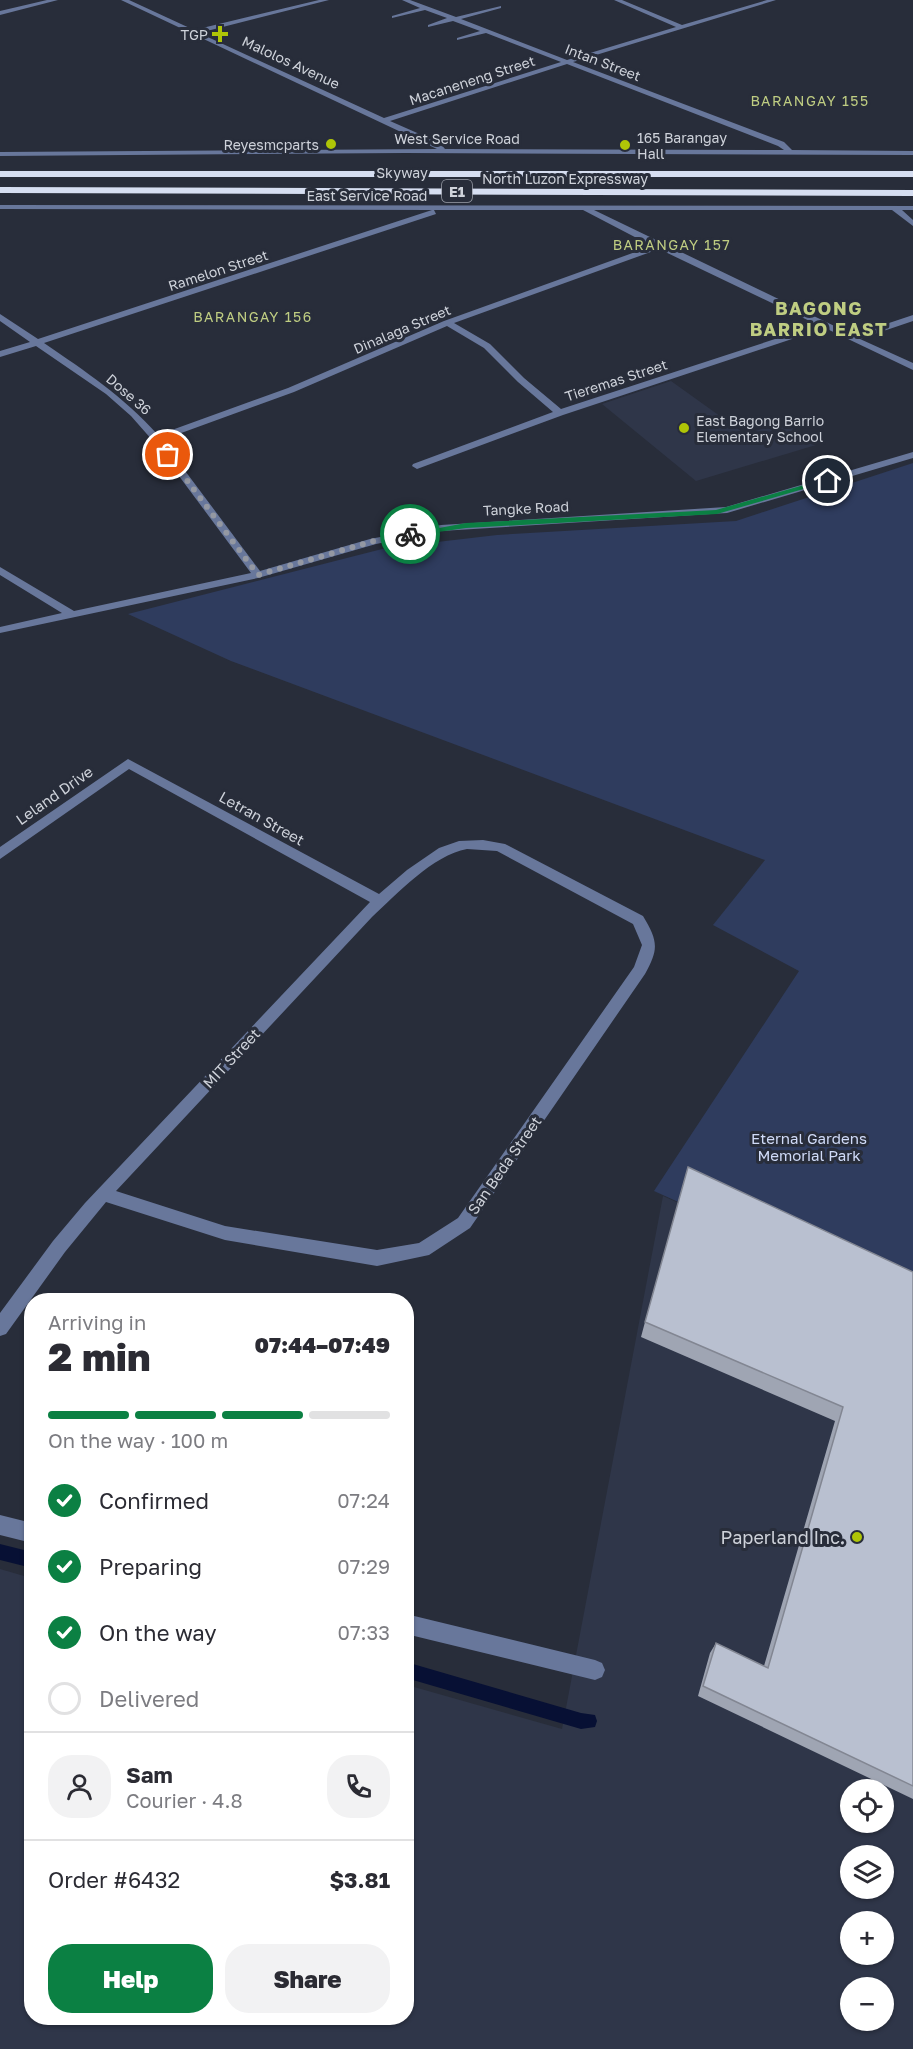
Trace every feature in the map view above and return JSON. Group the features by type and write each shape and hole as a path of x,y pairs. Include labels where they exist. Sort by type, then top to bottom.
{"highway":[{"name":"Skyway","path":"0,172 913,172"},
{"name":"Skyway","path":"0,188 913,187"},
{"name":"North Luzon Expressway","path":"0,188 913,193"}],"street":[{"path":"0,13 55,0"},
{"name":"Malolos Avenue","path":"124,0 385,120 437,145 444,152"},
{"path":"194,32 326,0"},
{"name":"Intan Street","path":"405,0 781,144 790,152"},
{"path":"617,0 682,27"},
{"name":"Macaneneng Street","path":"385,120 773,0"},
{"path":"430,26 499,7"},
{"path":"394,17 425,8"},
{"path":"459,39 486,31"},
{"name":"West Service Road","path":"0,154 913,153"},
{"name":"East Service Road","path":"0,207 913,208"},
{"name":"Ramelon Street","path":"0,354 443,208"},
{"path":"583,208 913,367"},
{"path":"894,208 913,225"},
{"name":"Dinalaga Street","path":"156,439 291,390 447,323 659,246"},
{"name":"Dose 36","path":"0,317 109,392 134,414 156,439 258,575"},
{"path":"853,338 913,318"},
{"path":"447,323 487,346 560,413"},
{"name":"Tieremas Street","path":"417,466 560,413 826,326"},
{"name":"Tangke Road","path":"0,630 258,575 374,541 441,528 727,510 913,455"},
{"path":"0,570 71,614"},
{"name":"Leland Drive","path":"0,854 128,764"},
{"name":"Letran Street","path":"128,764 380,901"},
{"name":"MIT Street","path":"0,1328 18,1299 103,1194 380,901 436,855 457,845 480,843 500,847"},
{"name":"San Beda Street","path":"103,1194 225,1233 377,1258 423,1250 464,1223 640,970 648,954 650,938 638,920 500,847"},
{"path":"0,1525 24,1531"},
{"path":"414,1626 595,1670"}],"shaded area":[{"name":"East Bagong Barrio Elementary School","path":"671,381 745,434 784,422 816,445 696,481 602,404"},
{"path":"663,1196 913,1308 913,2049 0,2049 0,1569 24,1576 24,2025 414,2025 414,1687 562,1729"}],"green space":[{"name":"Eternal Gardens Memorial Park","path":"913,463 913,1308 654,1191 799,971 713,925 765,860 231,661 128,614 386,548 497,535 736,521"}],"building":[{"name":"Paperland Inc.","path":"688,1167 913,1272 913,1786 703,1686 716,1643 768,1668 843,1407 645,1322"}],"waterway":[{"path":"0,1552 24,1558"},
{"path":"414,1672 581,1721 589,1721"}],"way so far":[{"path":"168,455 258,575 374,541 410,534"}],"place":[{"name":"TGP","path":"220,34"},
{"name":"Reyesmcparts","path":"331,144"},
{"name":"165 Barangay Hall","path":"625,145"},
{"name":"East Bagong Barrio Elementary School","path":"684,428"},
{"name":"Paperland Inc.","path":"857,1537"}],"district":[{"name":"BARANGAY 155","path":"810,100"},
{"name":"BARANGAY 157","path":"672,244"},
{"name":"BARANGAY 156","path":"253,316"},
{"name":"BAGONG BARRIO EAST","path":"819,318"}],"route":[{"path":"410,534 466,525 717,512 828,481"}]}
